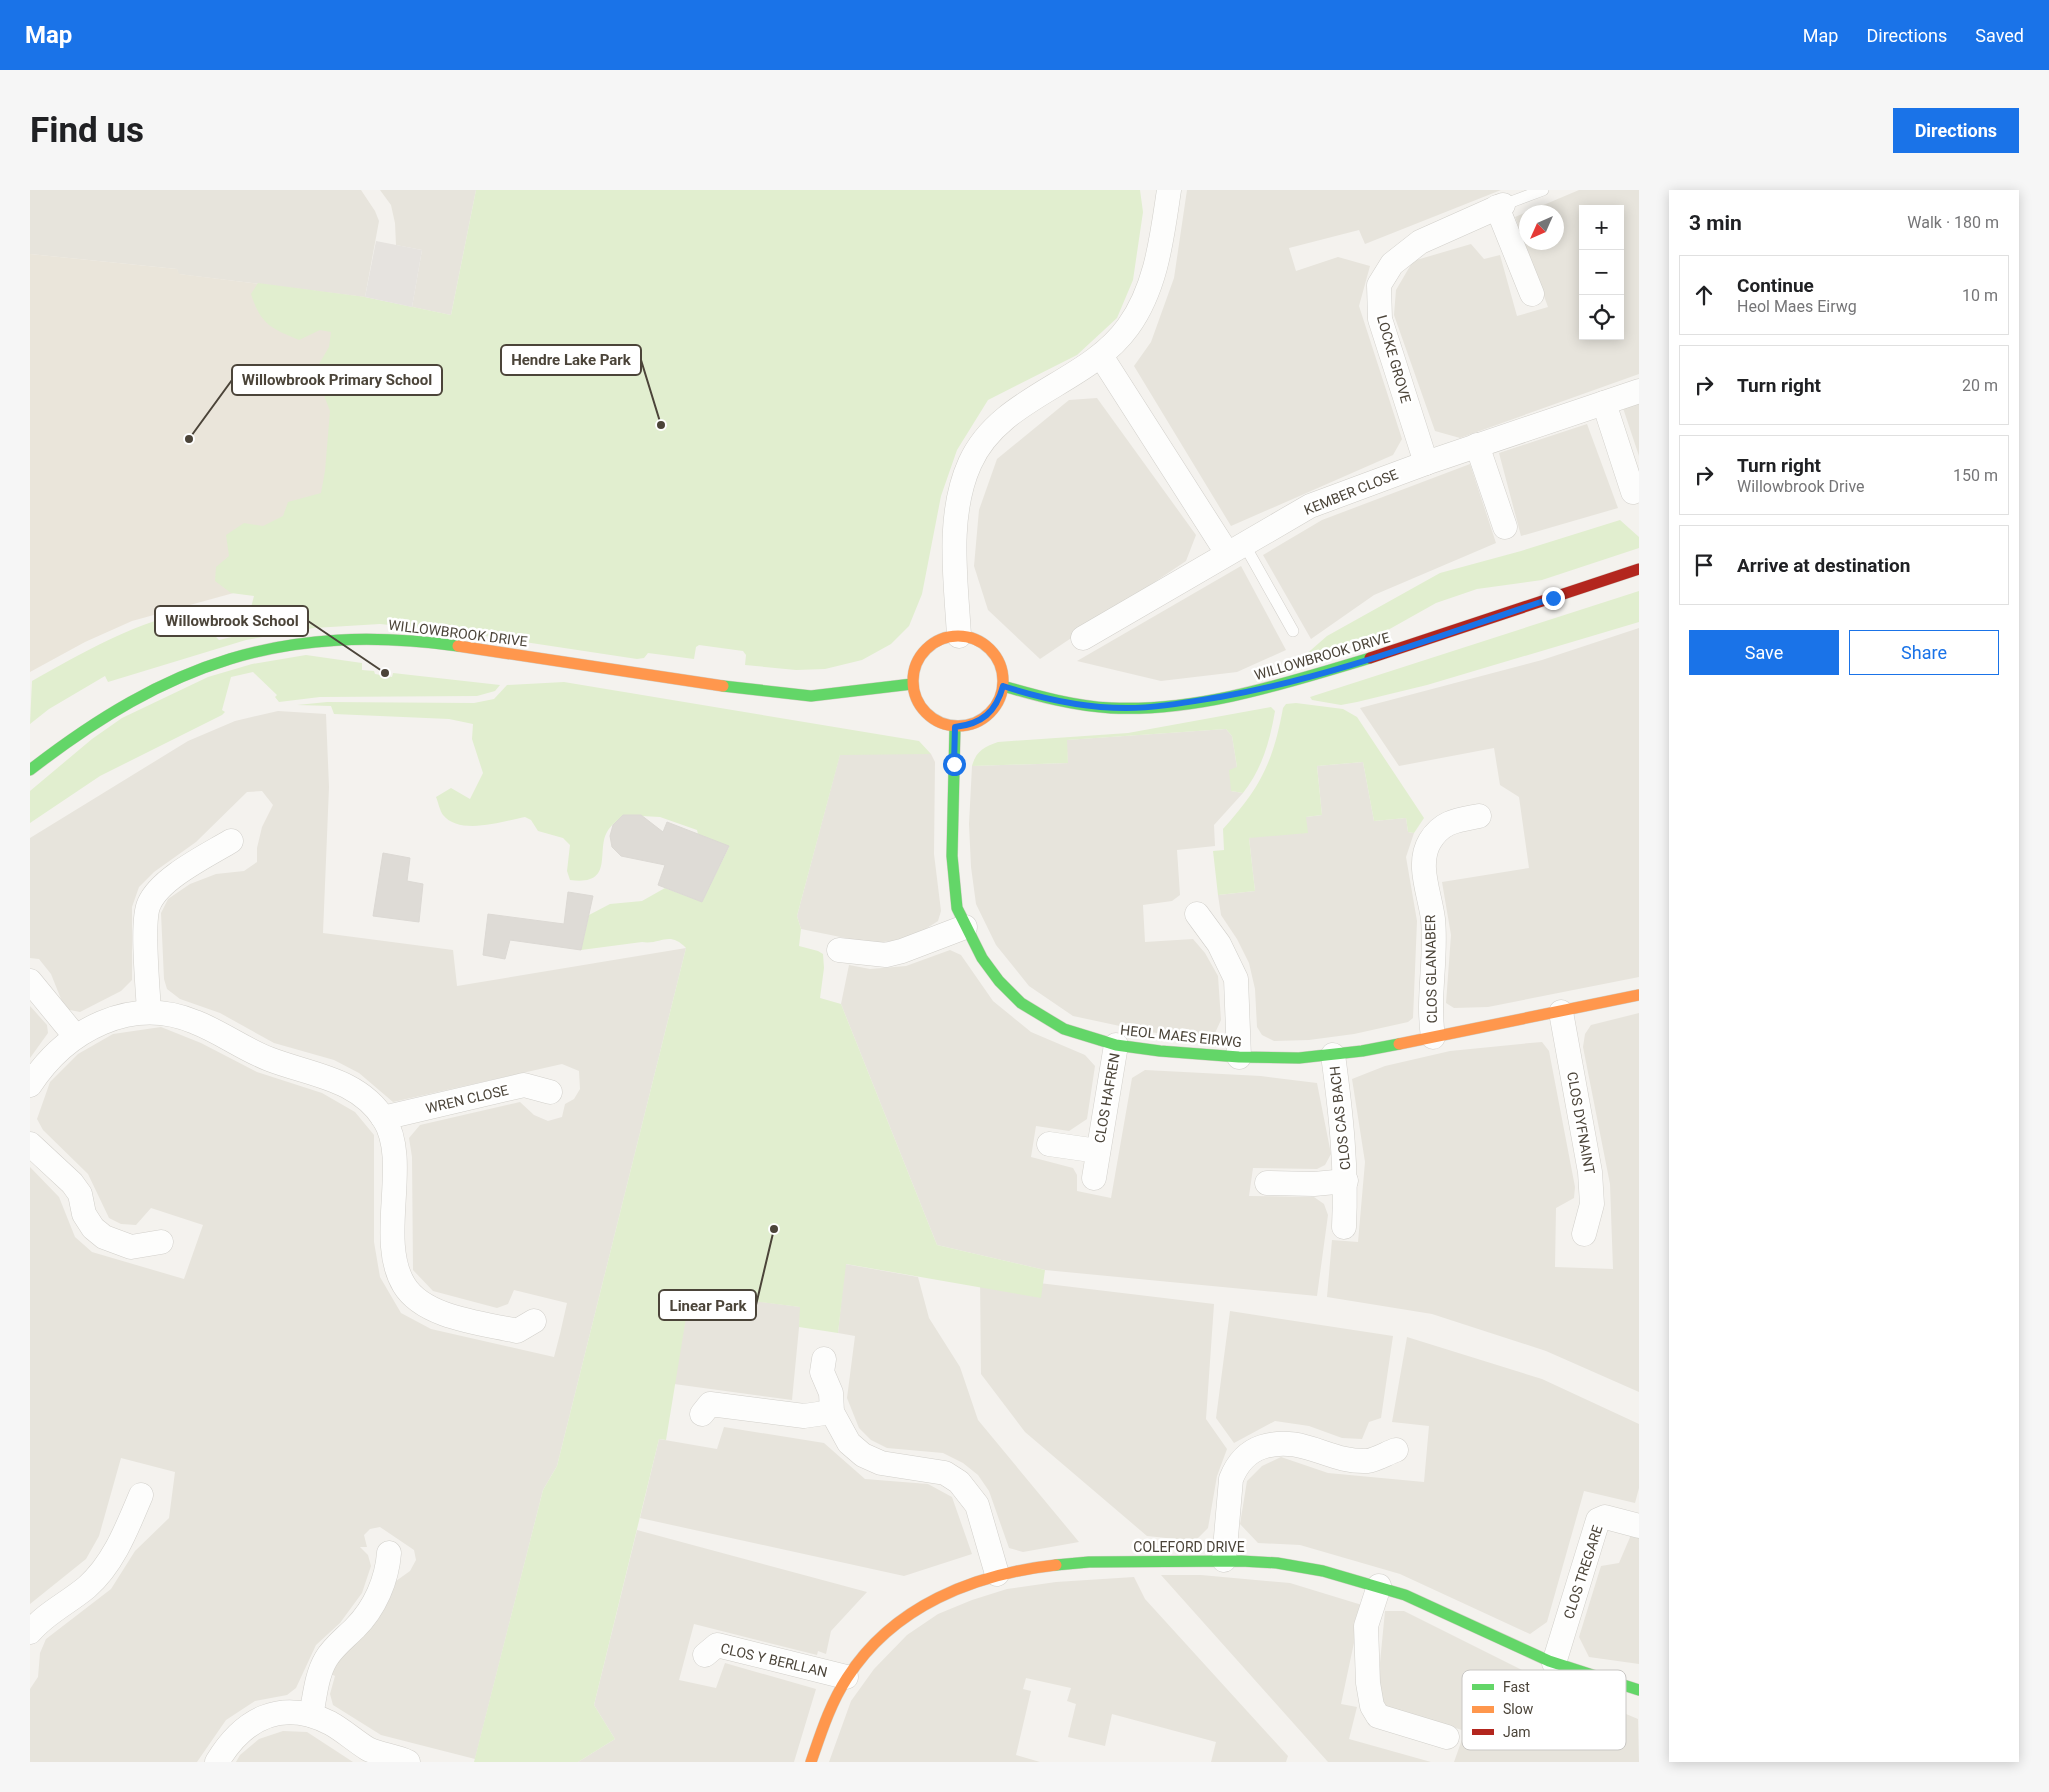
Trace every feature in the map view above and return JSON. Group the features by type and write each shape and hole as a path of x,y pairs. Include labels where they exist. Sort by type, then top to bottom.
{"street":[{"path":"959,636 953,539 962,487 970,463 986,435 1025,405 1101,356 1128,327 1146,292 1160,253 1169,190"},
{"path":"1500,206 1532,294"},
{"name":"LOCKE GROVE","path":"1426,463 1380,319 1379,285 1392,264 1420,242 1500,206"},
{"path":"1101,356 1236,548"},
{"name":"KEMBER CLOSE","path":"1083,638 1310,506 1477,445 1639,390"},
{"path":"1604,402 1633,492"},
{"path":"1477,445 1505,527"},
{"name":"WILLOWBROOK DRIVE","path":"1003,686 1047,699 1087,706 1125,708 1159,707 1257,690 1387,654 1639,569"},
{"path":"959,636 973,638 987,646 996,658 1002,672 1003,686 1000,700 992,712 982,720 969,726 955,727 942,724 930,718 921,709 915,697 912,684 914,669 925,650 944,638 959,636"},
{"name":"WILLOWBROOK DRIVE","path":"30,770 97,719 167,681 217,662 258,651 323,640 370,638 440,644 756,691 811,696 912,684"},
{"name":"HEOL MAES EIRWG","path":"955,727 953,879 958,908 965,927 988,965 1021,1003 1064,1030 1116,1045 1239,1057 1299,1058 1333,1055 1433,1037 1639,995"},
{"name":"CLOS GLANABER","path":"1433,1037 1430,994 1434,940 1424,856 1430,842 1440,828 1451,821 1479,816"},
{"path":"148,1012 146,922 148,904 166,883 231,841"},
{"path":"1197,914 1218,944 1236,979 1239,1057"},
{"path":"839,950 886,955 902,951 965,927"},
{"path":"30,981 75,1036"},
{"path":"30,1085 54,1054 75,1036 104,1021 127,1014 148,1012 173,1014 194,1022 270,1060 329,1077 353,1089 383,1118 391,1134 393,1154 392,1254 404,1286 418,1301 438,1312 516,1331 534,1321"},
{"name":"CLOS DYFNAINT","path":"1561,1012 1590,1172 1592,1204 1584,1234"},
{"name":"CLOS HAFREN","path":"1094,1178 1116,1045"},
{"name":"CLOS CAS BACH","path":"1333,1055 1344,1144 1346,1181 1344,1227"},
{"name":"WREN CLOSE","path":"383,1118 524,1085 550,1092"},
{"path":"30,1144 72,1183 80,1194 84,1214 93,1228 104,1237 131,1247 161,1242"},
{"name":"CLOS HAFREN","path":"1050,1144 1098,1151"},
{"name":"CLOS CAS BACH","path":"1267,1183 1314,1184 1346,1181"},
{"path":"824,1359 822,1372 831,1393 832,1412 849,1443 863,1455 881,1463 945,1473 959,1482 977,1505 997,1574"},
{"path":"702,1414 710,1404 804,1416 832,1412"},
{"path":"1224,1560 1231,1479 1236,1467 1255,1450 1276,1443 1297,1443 1337,1457 1368,1461 1396,1450"},
{"path":"30,1632 40,1621 86,1588 100,1574 120,1541 141,1495"},
{"name":"CLOS TREGARE","path":"1554,1663 1598,1520 1605,1517 1639,1526"},
{"path":"311,1715 320,1673 326,1659 368,1612 381,1588 388,1567 389,1553"},
{"name":"COLEFORD DRIVE","path":"811,1762 816,1738 828,1709 846,1677 879,1638 913,1609 951,1590 997,1574 1068,1563 1224,1560 1295,1566 1379,1586 1404,1595 1554,1663 1574,1670"},
{"path":"1379,1586 1366,1626 1368,1683 1372,1706 1378,1716 1447,1737"},
{"name":"CLOS Y BERLLAN","path":"705,1655 718,1645 846,1677"},
{"name":"COLEFORD DRIVE","path":"1626,1687 1639,1690"},
{"path":"217,1762 244,1727 263,1718 296,1713 311,1715 331,1724 371,1750 408,1762"}],"lane":[{"path":"1500,206 1543,190"},
{"path":"1236,548 1293,631"}],"shaded area":[{"path":"30,190 361,190 375,211 379,221 365,297 178,274 177,269 30,254"},
{"path":"380,190 476,190 451,315 412,307 422,250 396,245 395,223 391,205"},
{"path":"1187,190 1501,190 1365,244 1359,230 1289,248 1296,271 1338,257 1370,266 1359,306 1402,439 1393,455 1231,526 1134,366 1151,342 1174,278"},
{"path":"1579,190 1639,190 1639,374 1460,438 1435,431 1394,315 1396,290 1413,261 1471,244 1484,259 1500,255 1517,316 1548,307 1527,250 1564,250 1564,205 1544,205"},
{"path":"1519,215 1519,228 1515,217"},
{"path":"376,241 422,250 412,307 365,297"},
{"path":"30,254 177,269 179,274 365,297 329,580 248,589 132,621 85,642 30,672"},
{"path":"1097,398 1196,535 1186,561 1040,659 988,610 974,566 979,510 997,459 1069,400"},
{"path":"1639,399 1639,456 1622,405"},
{"path":"1587,424 1618,508 1521,536 1499,453"},
{"path":"1470,464 1496,543 1374,595 1311,639 1263,555 1322,520"},
{"path":"1241,566 1286,650 1237,672 1161,681 1077,661"},
{"path":"1639,628 1639,977 1488,1007 1454,1008 1446,1003 1451,935 1442,882 1529,868 1519,797 1500,785 1494,748 1399,766 1360,708 1542,660"},
{"path":"278,711 326,714 329,787 323,933 453,950 457,986 686,948 557,1466 543,1490 475,1759 381,1735 333,1705 330,1694 335,1676 329,1673 389,1594 396,1581 410,1571 416,1560 414,1550 380,1527 370,1529 364,1535 367,1547 360,1547 368,1555 371,1566 362,1593 340,1623 316,1645 296,1688 287,1695 255,1701 226,1720 197,1762 30,1762 30,1689 38,1677 40,1653 46,1639 111,1589 135,1551 169,1518 175,1472 121,1458 99,1536 86,1559 30,1604 30,1167 59,1197 75,1237 92,1252 184,1279 203,1225 151,1208 136,1225 121,1224 109,1218 88,1174 43,1130 37,1119 50,1082 78,1054 113,1034 161,1027 201,1043 257,1072 322,1093 355,1112 374,1135 374,1242 380,1277 401,1313 431,1329 554,1357 560,1334 567,1303 514,1290 508,1304 497,1308 433,1291 413,1270 412,1157 409,1138 420,1125 520,1102 534,1115 548,1121 562,1117 565,1104 574,1099 580,1089 579,1071 562,1064 393,1102 359,1073 334,1060 274,1043 220,1013 180,999 167,989 164,979 161,913 168,899 190,884 216,874 244,871 257,862 257,848 262,827 273,805 262,791 247,792 196,842 154,872 139,887 132,907 132,980 121,991 80,1012 65,1009 51,974 39,959 30,958 30,838 188,741 235,721"},
{"path":"1226,729 1232,736 1237,767 1231,791 1243,793 1214,825 1215,846 1177,850 1180,895 1172,901 1143,905 1145,942 1193,939 1205,953 1218,976 1221,1020 1215,1033 1203,1038 1148,1032 1073,1016 1029,986 996,945 976,904 971,867 969,824 972,766 1068,763 1066,740"},
{"path":"840,754 931,754 935,762 934,854 941,911 938,921 924,930 895,941 870,943 801,929 797,916"},
{"path":"1363,762 1374,821 1406,818 1408,832 1414,833 1406,857 1417,921 1413,1018 1408,1022 1354,1034 1309,1040 1274,1041 1262,1035 1257,1027 1255,989 1249,963 1237,939 1221,915 1218,895 1255,891 1249,838 1306,817 1322,815 1317,766"},
{"path":"950,950 961,955 993,1001 1031,1032 1085,1055 1095,1066 1087,1119 1069,1131 1036,1126 1031,1157 1073,1168 1077,1175 1077,1191 1111,1198 1132,1078 1145,1070 1261,1076 1317,1083 1331,1154 1325,1165 1317,1169 1253,1168 1249,1196 1314,1197 1324,1204 1328,1215 1317,1296 1045,1270 937,1245 841,1004 849,965 870,969 906,966"},
{"path":"30,1006 47,1025 48,1033 30,1058"},
{"path":"1639,1013 1639,1392 1546,1351 1432,1314 1327,1297 1332,1240 1358,1242 1365,1162 1352,1079 1385,1066 1450,1051 1530,1043 1542,1042 1549,1051 1575,1187 1574,1198 1556,1208 1555,1267 1613,1269 1610,1184 1583,1047 1585,1034 1591,1025"},
{"path":"845,1264 918,1277 929,1318 960,1367 978,1420 1079,1542 1023,1552 1009,1548 989,1491 978,1475 963,1463 943,1453 887,1448 871,1440 859,1428 847,1398 855,1336 838,1333"},
{"path":"980,1276 1214,1304 1206,1419 1227,1449 1217,1476 1208,1528 1195,1541 1147,1536 1025,1432 981,1374"},
{"path":"690,1293 801,1307 792,1400 674,1384"},
{"path":"1230,1311 1393,1336 1381,1418 1369,1422 1362,1439 1342,1438 1309,1426 1275,1421 1234,1443 1216,1418"},
{"path":"1407,1337 1542,1379 1639,1424 1639,1488 1635,1503 1584,1491 1547,1622 1530,1634 1400,1574 1300,1545 1258,1543 1240,1524 1247,1481 1262,1466 1281,1457 1328,1473 1424,1482 1429,1426 1392,1422"},
{"path":"724,1427 824,1443 865,1479 928,1484 952,1497 972,1554 904,1576 640,1518 659,1439 717,1449"},
{"path":"637,1530 867,1592 831,1631 826,1654 818,1651 817,1655 694,1624 679,1680 716,1688 725,1663 816,1689 794,1762 578,1762 615,1739 594,1705"},
{"path":"1631,1535 1639,1538 1639,1664 1589,1657 1579,1637 1601,1566 1619,1563"},
{"path":"1161,1575 1201,1575 1290,1583 1362,1605 1341,1704 1357,1707 1349,1739 1431,1762 1328,1762"},
{"path":"1134,1577 1145,1599 1288,1756 1286,1762 1211,1762 1216,1742 1112,1714 1105,1746 1068,1737 1076,1704 1067,1701 1071,1688 1026,1678 1023,1689 1031,1691 1016,1755 1040,1762 829,1762 851,1701 874,1669 907,1635 938,1614 972,1600 1007,1589 1056,1582"},
{"path":"1385,1611 1404,1611 1522,1670 1462,1670 1462,1730 1383,1705 1378,1683"},
{"path":"1626,1714 1638,1719 1639,1762 1454,1762 1462,1739 1462,1750 1626,1750"},
{"path":"283,1731 307,1732 353,1762 236,1762 240,1755 259,1739"}],"green space":[{"path":"476,190 1140,190 1143,212 1133,280 1117,318 1077,355 988,400 957,450 941,496 922,594 909,626 891,644 862,660 825,669 796,670 745,665 746,655 743,651 699,645 696,647 694,659 648,653 644,658 637,659 466,633 380,624 314,628 246,640 108,682 105,676 49,709 30,724 32,681 90,649 133,629 155,621 195,613 219,640 244,634 254,596 231,593 215,581 216,567 229,556 226,535 244,523 263,526 283,516 288,502 321,493 325,471 330,411 320,385 319,364 329,347 331,332 320,330 299,340 268,324 259,313 251,294 258,283 365,297 451,315"},
{"path":"1620,520 1639,537 1639,548 1542,580 1477,589 1436,603 1379,635 1303,657 1327,636 1440,573 1521,551"},
{"path":"1639,591 1639,622 1427,685 1357,702 1341,705 1312,700 1310,697"},
{"path":"306,655 362,663 362,670 374,671 375,674 392,677 393,673 500,685 495,691 477,696 320,697 279,702 275,697 277,695 253,672 231,677 222,710 225,712 222,715 100,776 30,823 30,791 92,739 122,718 208,677 252,664"},
{"path":"564,682 919,741 931,754 840,755 797,916 801,929 799,946 823,954 824,968 820,998 841,1004 937,1245 1045,1270 1041,1298 846,1264 838,1333 799,1327 800,1307 690,1293 666,1440 659,1439 594,1705 615,1739 578,1762 474,1762 543,1490 557,1466 686,948 675,940 665,939 654,942 581,950 589,915 610,904 642,901 665,888 702,902 729,847 698,834 697,830 660,817 623,815 607,832 599,872 593,878 570,880 567,871 570,845 563,838 538,831 531,820 525,817 494,824 471,826 460,825 443,815 436,797 451,788 470,799 483,773 472,739 473,724 449,719 334,714 331,706 297,705 327,702 474,703 494,699 507,685"},
{"path":"1296,703 1343,709 1357,717 1424,818 1414,833 1408,832 1406,818 1374,821 1363,762 1317,766 1322,815 1306,817 1308,833 1249,838 1255,891 1218,895 1213,851 1224,850 1223,829 1247,801 1263,774 1275,744 1283,708 1286,704"},
{"path":"1271,707 1275,711 1268,744 1250,784 1243,793 1231,791 1229,770 1237,767 1232,736 1226,729 1067,740 1068,763 972,766 981,750 998,742 1128,733"}],"building":[{"path":"623,815 641,815 663,832 667,822 729,846 702,902 658,885 665,865 621,856 612,847 610,836 613,825"},
{"path":"383,853 410,858 407,881 423,884 419,922 373,916"},
{"path":"568,892 593,896 581,950 510,940 505,959 483,955 488,914 564,924"}],"traffic: fast":[{"path":"30,770 81,733 130,702 180,677 230,659 282,646 337,640 395,640 458,646"},
{"path":"1003,686 1070,703 1111,708 1144,708 1209,701 1242,694 1370,658"},
{"path":"723,686 811,696 912,684"},
{"path":"955,727 952,856 957,908 982,958 999,981 1021,1003 1064,1029 1116,1045 1160,1051 1239,1057 1299,1058 1362,1051 1399,1044"},
{"path":"1056,1565 1089,1562 1241,1561 1277,1563 1323,1571 1405,1595 1549,1661 1577,1670"},
{"path":"1626,1686 1639,1690"}],"traffic: slow":[{"path":"958,636 975,639 990,649 1000,664 1003,681 1000,698 990,713 975,723 958,726 941,723 926,713 916,698 913,681 916,664 926,649 941,639 958,636"},
{"path":"458,646 723,686"},
{"path":"1399,1044 1639,995"},
{"path":"811,1762 826,1719 841,1688 866,1653 888,1631 912,1613 938,1598 966,1586 995,1576 1025,1569 1056,1565"}],"traffic: jam":[{"path":"1370,658 1639,569"}],"place":[{"name":"Hendre Lake Park","path":"661,425"},
{"name":"Willowbrook Primary School","path":"189,439"},
{"name":"Willowbrook School","path":"385,673"},
{"name":"Linear Park","path":"774,1229"}],"route":[{"path":"954,764 955,727 969,726 982,720 992,712 1000,700 1003,686 1047,699 1087,706 1159,707 1257,690 1304,678 1387,654 1553,598"}]}
